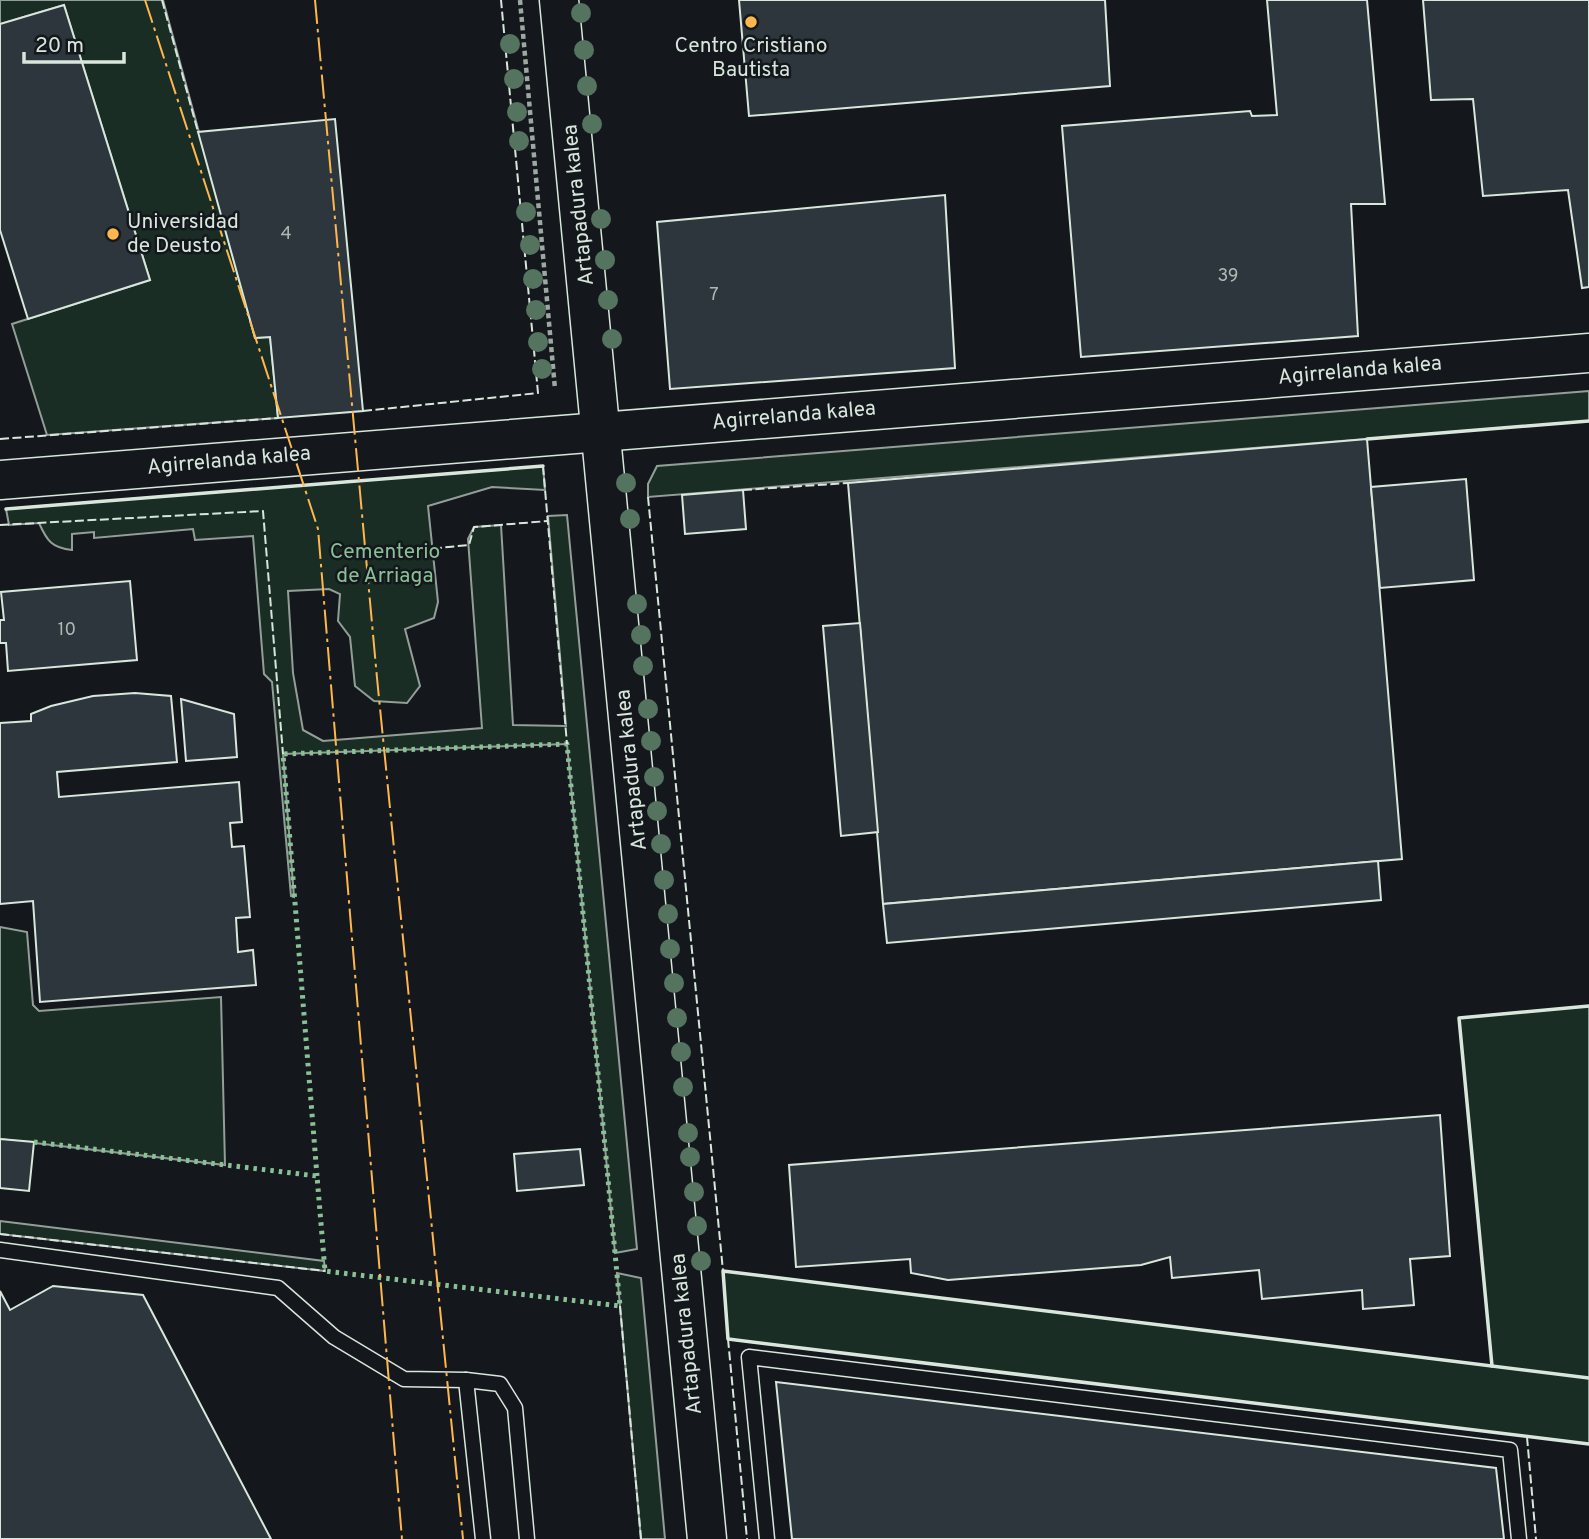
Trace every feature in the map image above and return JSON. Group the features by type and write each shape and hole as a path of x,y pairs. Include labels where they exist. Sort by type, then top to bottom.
{"street":[{"name":"Artapadura kalea","path":"559,0 707,1539"},
{"name":"Agirrelanda kalea","path":"0,480 1589,353"}],"lane":[{"path":"0,1250 278,1287 334,1337 404,1379 466,1380 500,1384 515,1408 527,1539"},
{"path":"767,1539 749,1357 1510,1450 1519,1539"},
{"path":"466,1380 484,1539"}],"path":[{"path":"520,0 555,389"}],"green space":[{"name":"Universidad de Deusto","path":"0,0 163,0 255,338 270,337 278,418 47,435 12,324 150,280 64,5 0,24"},
{"path":"1589,391 1589,421 648,497 648,484 657,466"},
{"name":"Cementerio de Arriaga","path":"543,466 545,490 492,487 428,506 438,602 434,618 405,629 420,686 407,703 374,701 355,686 350,637 338,621 340,594 329,589 288,591 293,673 303,730 323,741 482,728 468,539 474,527 501,525 513,725 566,726 548,516 567,515 637,1249 615,1253 567,744 283,754 294,897 291,896 272,682 264,674 253,536 195,540 193,529 94,538 94,532 72,534 72,550 51,542 39,523 9,525 6,509"},
{"path":"0,927 27,932 33,1005 39,1011 221,997 225,1165 0,1139"},
{"path":"1589,1006 1589,1444 728,1339 723,1271 1492,1366 1459,1018"},
{"path":"0,1221 324,1261 325,1271 0,1234"},
{"path":"617,1273 641,1278 665,1539 641,1539"}],"building":[{"path":"739,0 1105,0 1110,86 749,116"},
{"path":"1267,0 1367,0 1385,204 1351,204 1358,336 1081,357 1062,126 1250,111 1252,116 1277,115"},
{"path":"1423,0 1589,0 1589,287 1582,288 1568,190 1483,196 1473,99 1431,100"},
{"path":"64,5 150,280 28,319 0,230 0,24"},
{"path":"335,119 363,411 278,418 270,337 255,338 198,132"},
{"path":"945,195 955,368 670,389 657,222"},
{"path":"1367,439 1402,859 883,904 848,483"},
{"path":"1466,479 1474,580 1380,588 1371,487"},
{"path":"743,490 746,529 685,534 682,495"},
{"path":"130,581 137,660 8,671 6,643 0,643 0,620 4,620 1,592"},
{"path":"860,623 878,832 841,836 823,626"},
{"path":"135,693 171,696 177,762 57,772 59,797 239,782 242,822 230,823 232,847 244,846 250,917 236,918 238,952 253,950 256,985 40,1002 33,901 0,904 0,723 31,721 31,714 51,706 93,696"},
{"path":"181,699 234,714 237,757 186,761"},
{"path":"1378,861 1381,900 887,943 883,904"},
{"path":"1440,1115 1450,1256 1410,1259 1414,1305 1363,1309 1362,1290 1262,1299 1259,1270 1172,1278 1170,1257 1141,1265 948,1280 911,1273 910,1259 796,1267 789,1165"},
{"path":"0,1139 34,1142 29,1191 0,1188"},
{"path":"580,1149 584,1185 517,1191 514,1154"},
{"path":"53,1286 143,1295 271,1539 0,1539 0,1291 10,1310"},
{"path":"776,1382 1496,1468 1504,1539 792,1539"}],"hedge":[{"path":"34,1142 317,1176 325,1271 620,1306 567,744 283,754 317,1176"}],"fence":[{"path":"162,0 198,132"},
{"path":"363,411 538,393 501,0"},
{"path":"0,439 278,418"},
{"path":"543,466 567,744"},
{"path":"743,490 848,483"},
{"path":"648,497 723,1271"},
{"path":"0,525 263,511 283,754"},
{"path":"408,551 469,545 474,527 548,521"},
{"path":"0,1234 325,1271"},
{"path":"620,1306 641,1539"},
{"path":"728,1339 747,1539"},
{"path":"1527,1437 1536,1539"}],"wall":[{"path":"1367,439 1589,421"},
{"path":"6,509 543,466"},
{"path":"1492,1366 1459,1018 1589,1006"},
{"path":"1589,1378 723,1271 728,1339 1589,1444"}],"power":[{"path":"145,0 318,529 402,1539"},
{"path":"315,0 377,678 463,1539"}],"place":[{"name":"Centro Cristiano Bautista","path":"751,22"},
{"name":"Universidad de Deusto","path":"113,234"}]}
